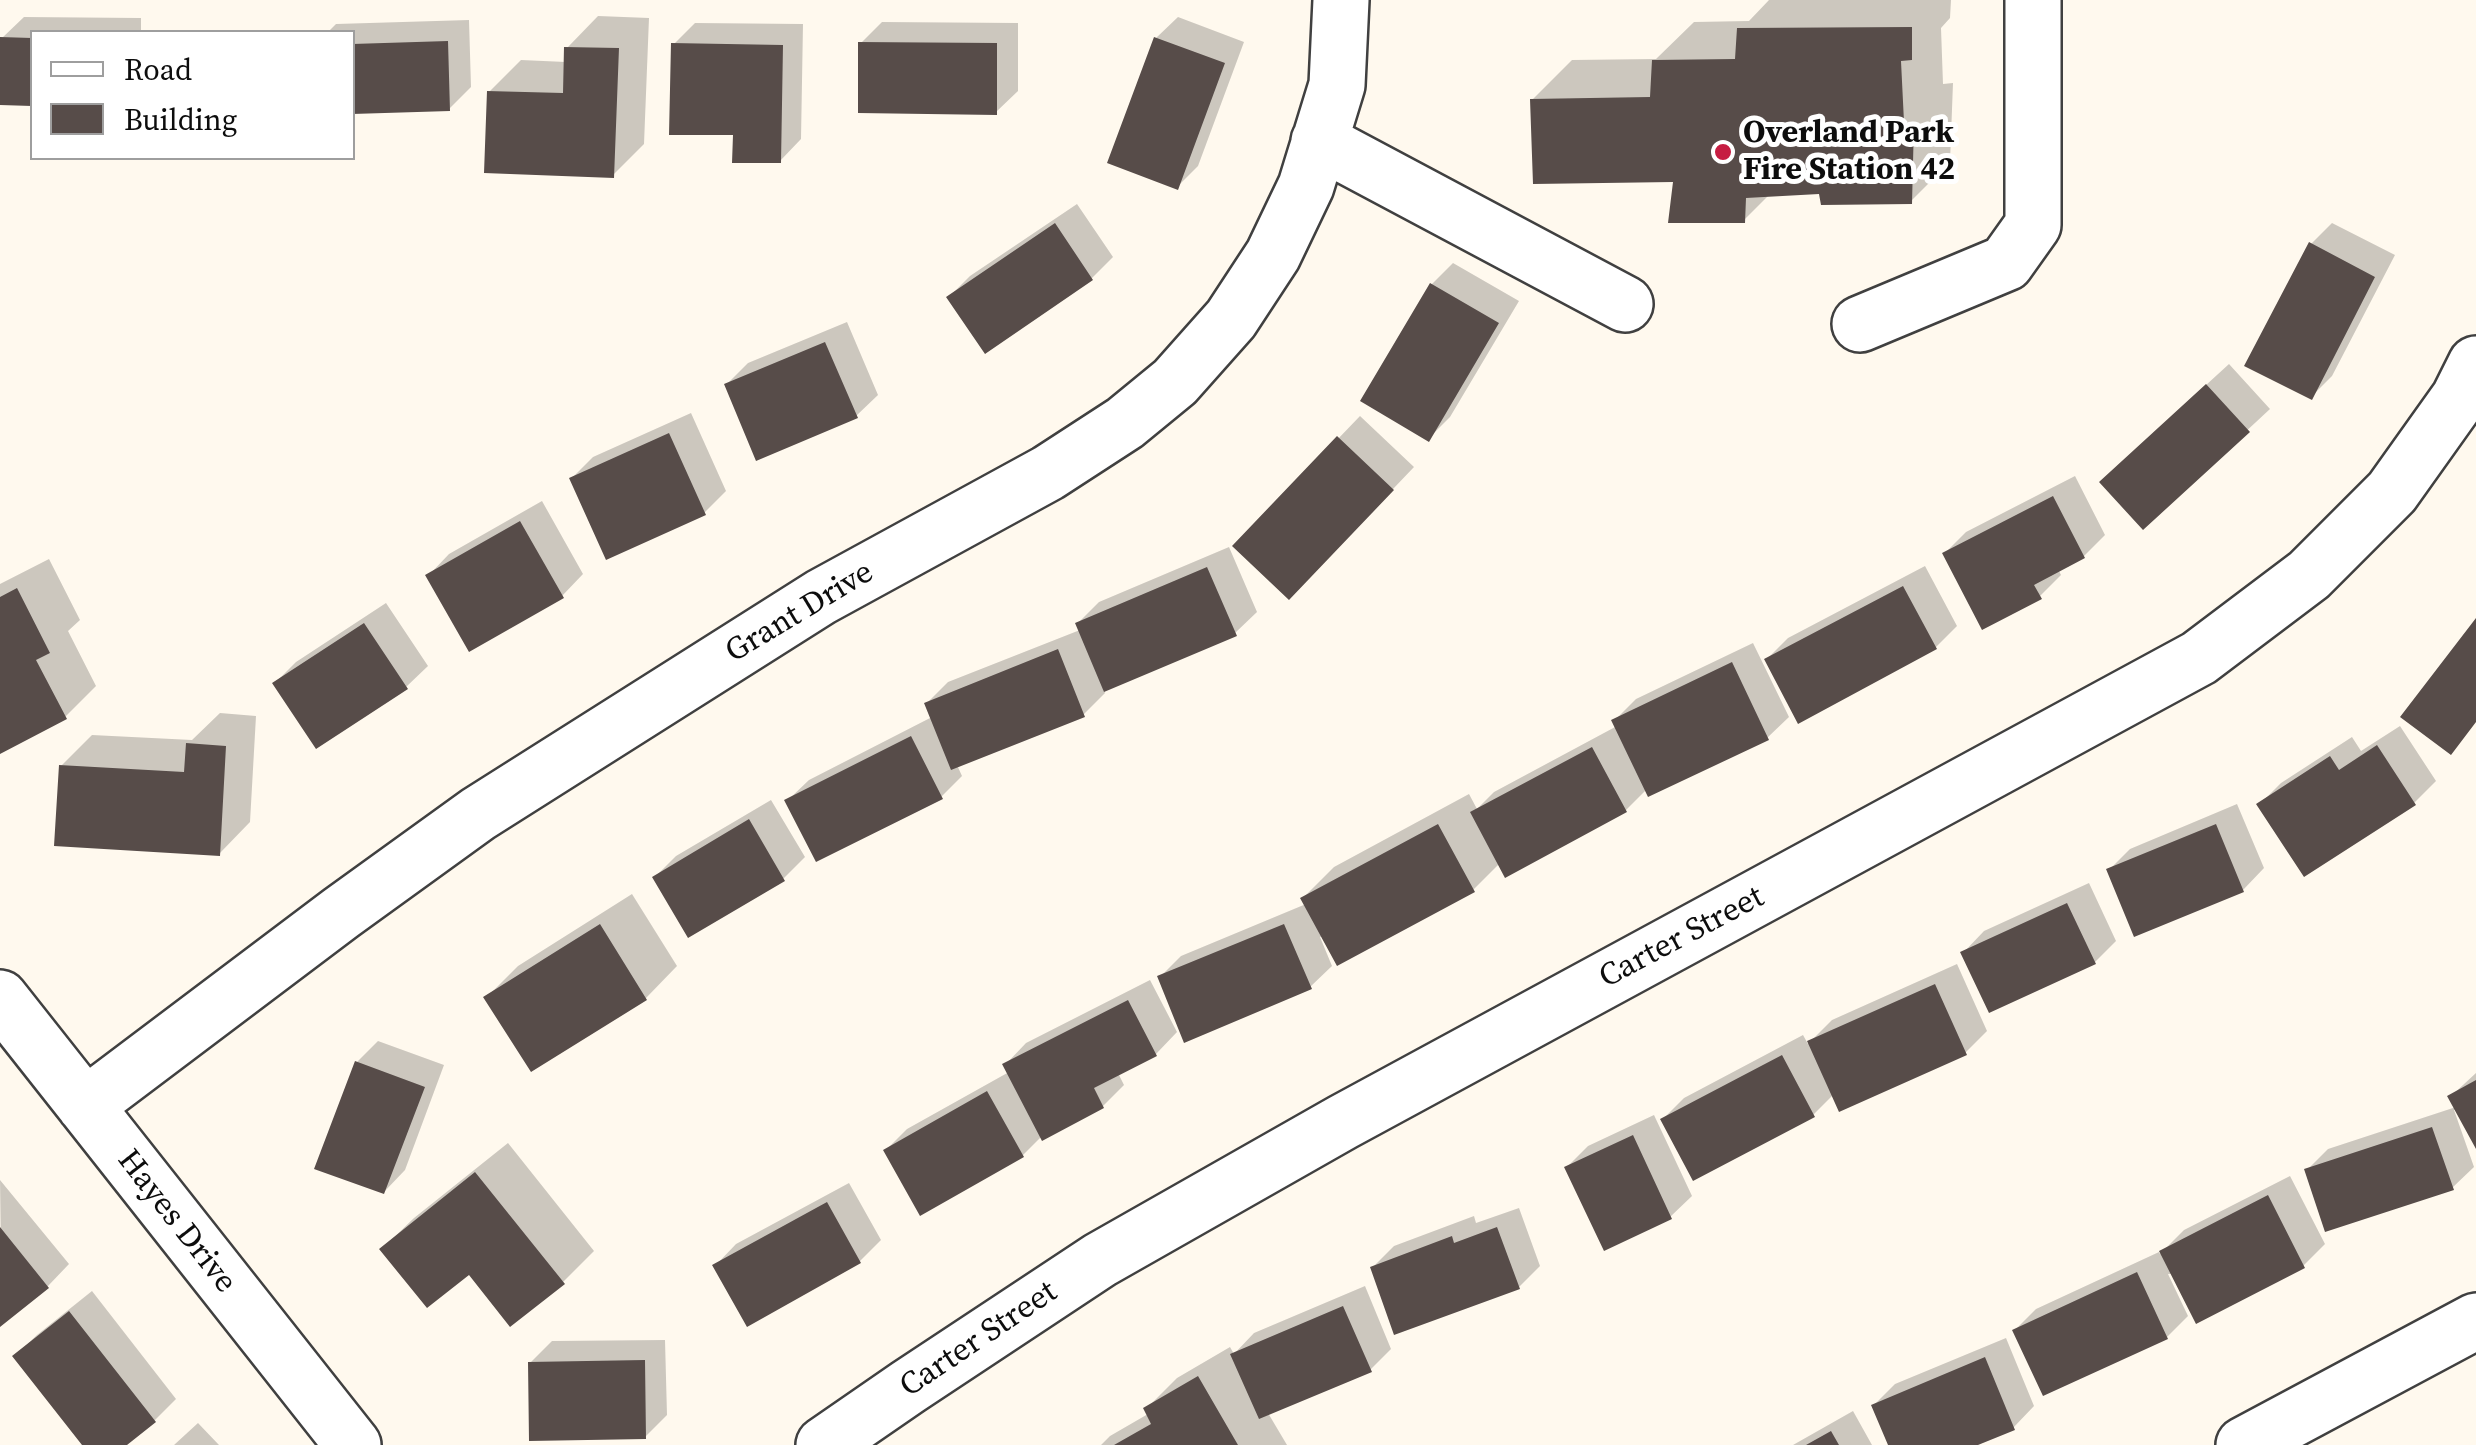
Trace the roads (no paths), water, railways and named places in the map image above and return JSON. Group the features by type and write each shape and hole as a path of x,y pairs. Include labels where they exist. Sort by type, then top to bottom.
{"street":[{"name":"Grant Drive","path":"85,1106 478,814 822,597 1048,472 1125,422 1175,382 1231,319 1273,255 1306,186 1336,84 1341,0"},
{"path":"1860,324 2006,263 2034,225 2034,0"},
{"path":"1319,142 1626,304"},
{"name":"Carter Street","path":"824,1445 1118,1250 1343,1122 2199,658 2309,575 2392,492 2459,398 2476,364"},
{"name":"Hayes Drive","path":"0,998 353,1445"},
{"path":"2244,1445 2476,1321"}],"place":[{"name":"Overland Park Fire Station 42","path":"1723,152"}]}
